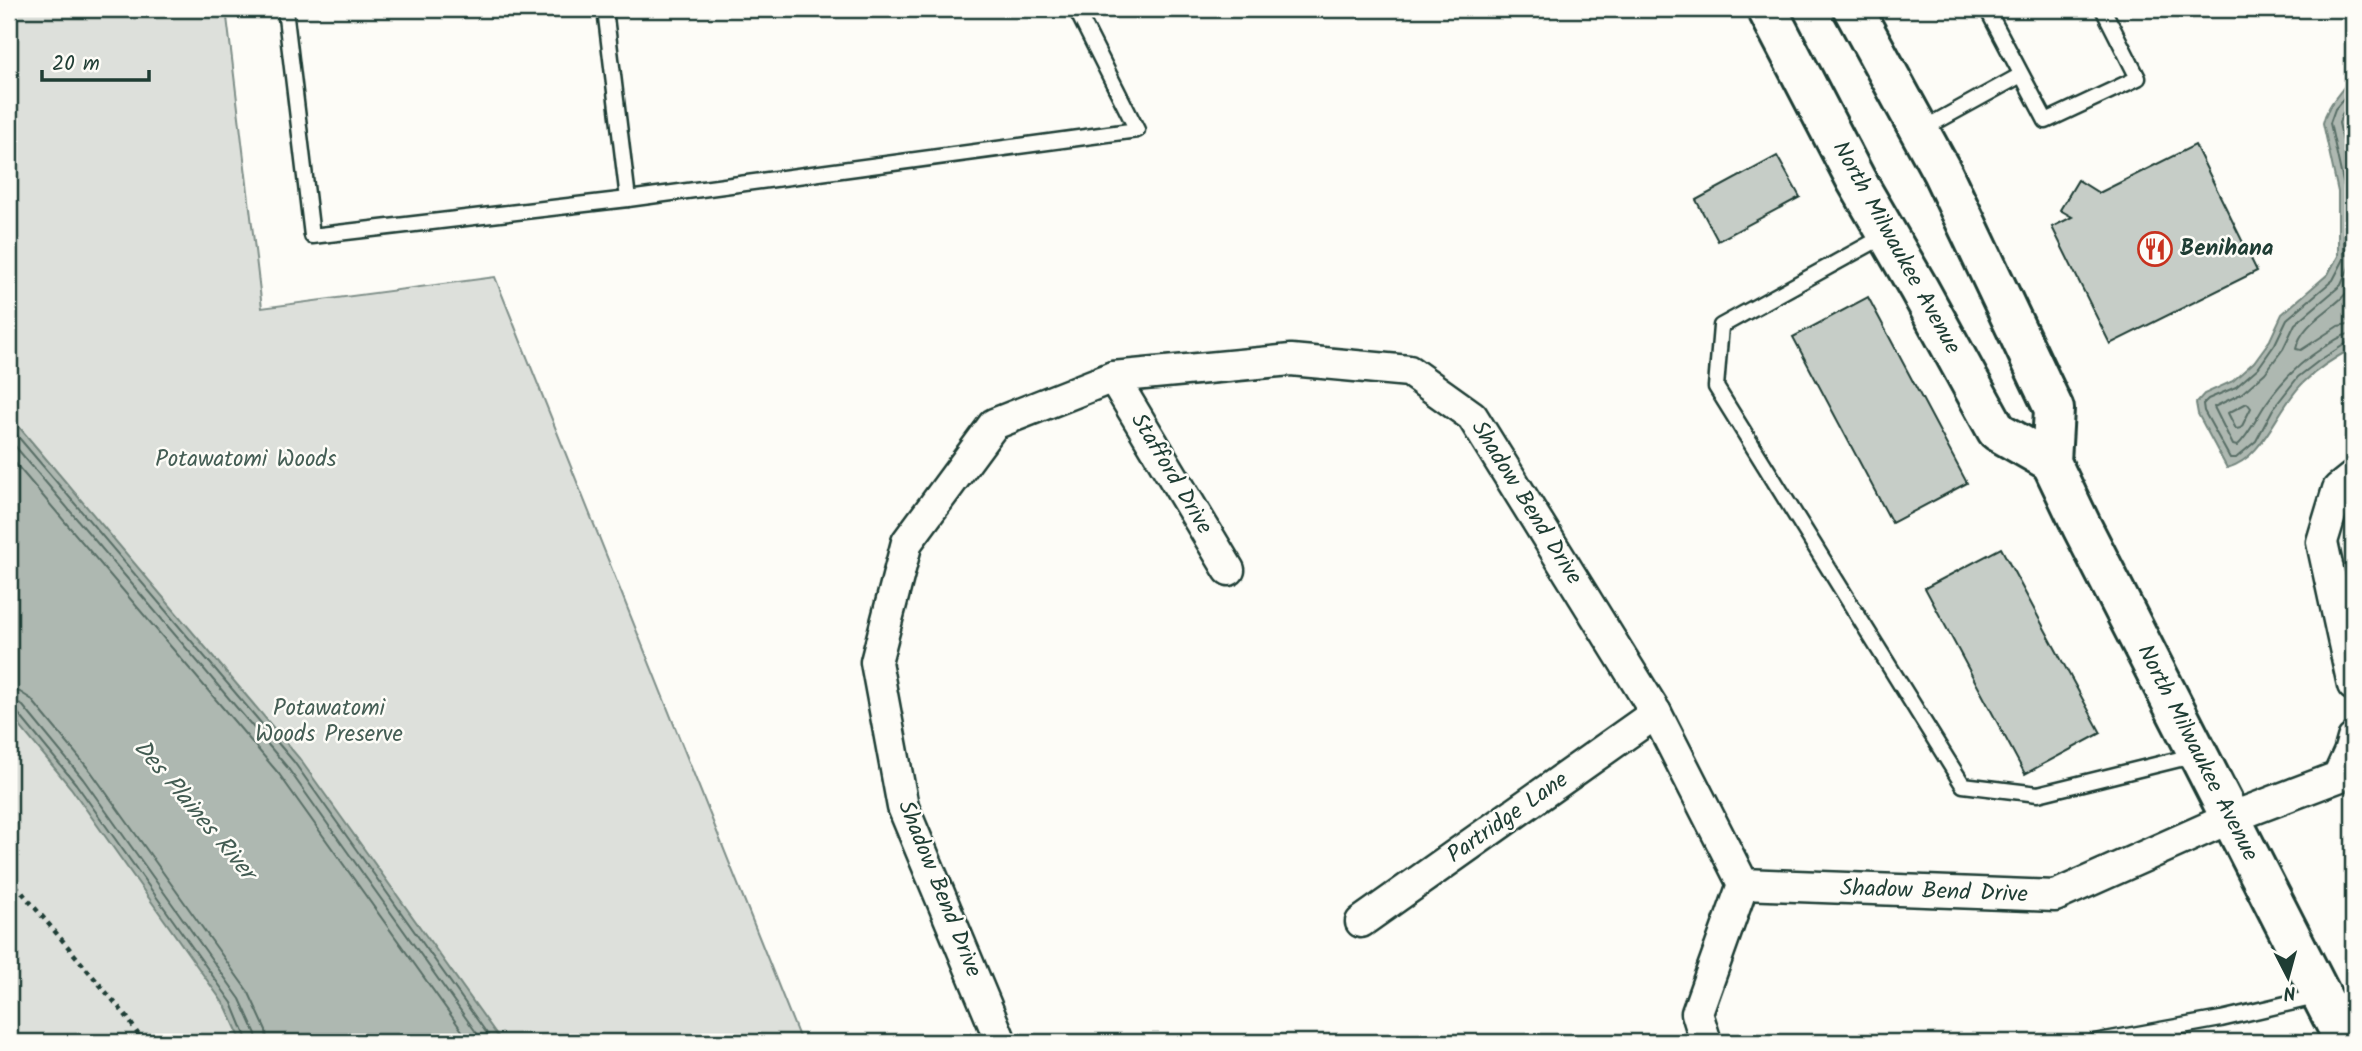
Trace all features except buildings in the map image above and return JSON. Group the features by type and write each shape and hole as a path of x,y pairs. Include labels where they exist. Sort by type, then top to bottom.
{"main road":[{"name":"North Milwaukee Avenue","path":"1767,9 1856,180 1997,431 2051,462"},
{"name":"North Milwaukee Avenue","path":"1853,9 1921,131 2054,409 2051,462 2345,1042"}],"street":[{"name":"Shadow Bend Drive","path":"1001,1042 903,807 876,662 906,542 994,424 1113,377 1291,360 1409,371 1472,416 1656,713 1743,884 2055,896 2230,818 2338,776 2352,750"},
{"name":"Stafford Drive","path":"1113,377 1229,570"},
{"path":"2353,477 2338,489 2322,542 2353,685"},
{"name":"Partridge Lane","path":"1361,922 1656,713"},
{"path":"1706,1042 1697,1013 1743,884"}],"lane":[{"path":"285,9 312,236 628,199 1137,130 1076,9"},
{"path":"605,9 628,199"},
{"path":"1987,9 2046,121 2138,78 2103,9"},
{"path":"1921,131 2021,75"},
{"path":"1887,234 1721,326 1716,387 1963,785 2038,794 2198,755"},
{"path":"2094,1042 2221,1019 2321,996"}],"path":[{"path":"9,877 127,1017 143,1042"}],"green space":[{"name":"Potawatomi Woods Preserve","path":"9,9 226,9 262,308 495,277 801,1042 9,1042"}],"water":[{"path":"2353,73 2353,348 2327,363 2304,382 2261,443 2251,454 2227,468 2198,414 2196,403 2204,394 2233,381 2254,362 2270,340 2282,314 2328,274 2338,256 2338,192 2323,123 2328,109"},
{"name":"Des Plaines River","path":"9,415 299,758 502,1042 242,1042 226,1007 71,788 9,713"}],"place":[{"name":"Benihana","path":"2155,249"}],"park label":[{"name":"Potawatomi Woods","path":"246,460"}]}
